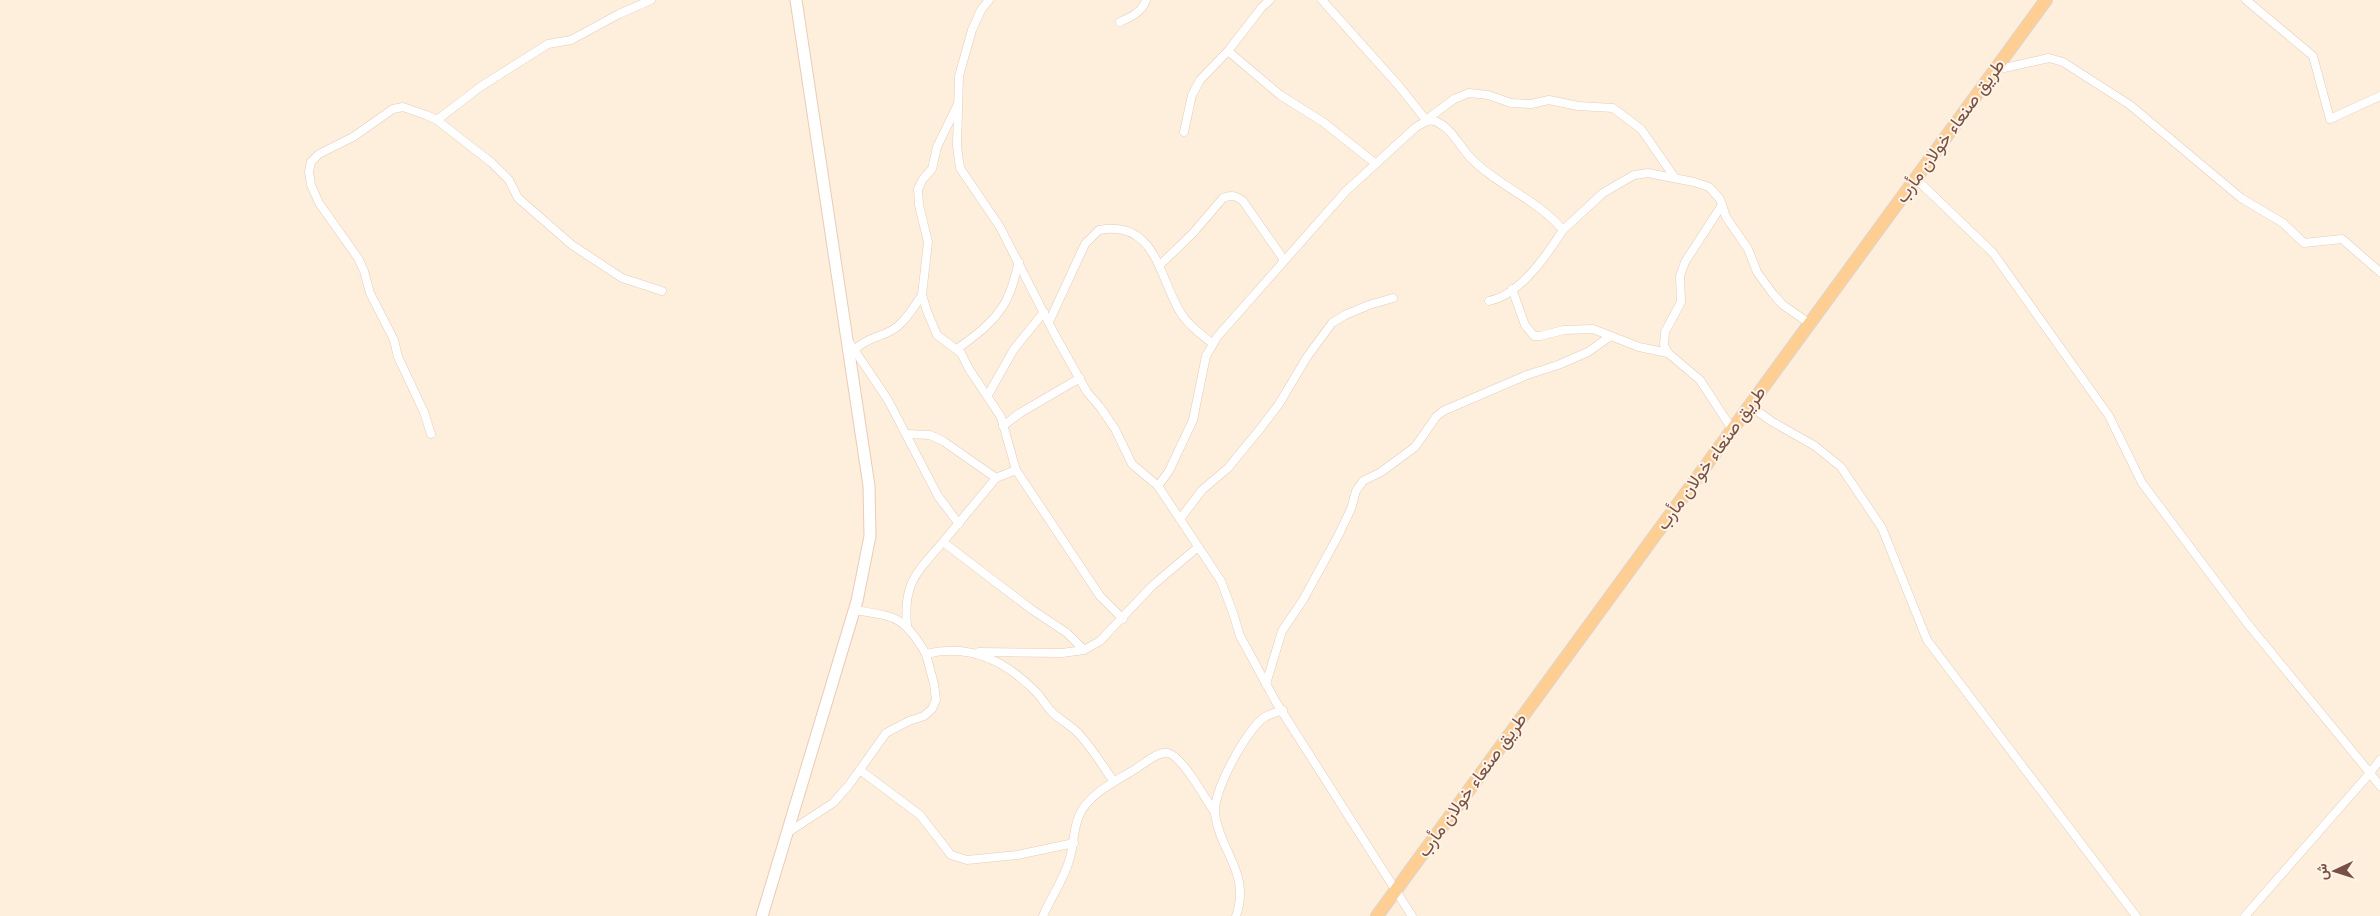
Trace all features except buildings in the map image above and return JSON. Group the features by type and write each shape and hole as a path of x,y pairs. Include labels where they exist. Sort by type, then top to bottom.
{"main road":[{"name":"طريق صنعاء خولان مأرب","path":"1377,916 2046,0"}],"street":[{"path":"437,120 480,87 548,44 571,40 619,14 650,0"},
{"path":"762,916 855,610 870,536 869,486 796,0"},
{"path":"989,0 981,10 964,53 959,76 958,160 960,168 1000,227 1080,378 1115,429 1132,464 1158,486 1220,581 1240,636 1266,684 1412,916"},
{"path":"1120,22 1134,16 1144,7 1146,0"},
{"path":"1184,132 1192,95 1200,80 1228,51 1262,7 1270,0"},
{"path":"1322,0 1399,86 1426,120 1437,121 1456,139 1469,156 1492,176 1551,216 1564,230"},
{"path":"2246,0 2313,56 2330,119 2380,96"},
{"path":"1228,51 1280,95 1323,122 1376,164"},
{"path":"1994,71 2049,58 2063,62 2130,105 2241,198 2283,223 2304,243 2342,239 2380,272"},
{"path":"1158,486 1169,470 1193,420 1200,374 1206,356 1213,344 1284,260 1346,191 1416,127 1454,99 1469,93 1488,95 1511,102 1531,104 1549,100 1578,106 1612,108 1641,130 1674,178"},
{"path":"958,106 938,147 932,169 923,179 918,189 919,205 928,242 922,295 936,335 945,343 957,349 988,396 1003,426 1016,470 1100,596 1123,619"},
{"path":"431,434 424,412 398,357 394,340 370,293 358,258 319,202 311,185 308,172 311,162 319,154 353,137 393,110 403,107 437,120 492,163 509,180 518,198 572,245 622,278 662,291"},
{"path":"1489,301 1497,300 1512,289 1544,258 1564,230 1603,193 1634,175 1648,173 1694,182 1709,188 1720,199 1731,225 1748,249 1757,272 1772,294 1783,306 1809,323"},
{"path":"1915,178 1993,253 2109,416 2142,482 2247,623 2380,786"},
{"path":"1160,265 1193,233 1223,198 1229,196 1236,196 1243,201 1284,260"},
{"path":"1722,204 1685,262 1680,276 1681,302 1665,332 1664,345 1668,353 1700,380 1732,429"},
{"path":"1049,322 1085,244 1099,230 1125,229 1144,242 1160,265 1181,314 1190,326 1213,344"},
{"path":"957,349 986,327 1000,311 1010,294 1019,262"},
{"path":"1512,289 1525,325 1534,336 1564,330 1593,329 1609,337 1639,347 1668,353"},
{"path":"854,350 864,341 887,333 899,326 922,295"},
{"path":"1180,519 1202,490 1228,468 1260,429 1279,404 1307,357 1332,323 1353,312 1393,298"},
{"path":"988,396 1014,349 1044,312"},
{"path":"1266,684 1282,631 1308,592 1338,536 1351,509 1356,491 1363,481 1381,472 1415,447 1436,417 1443,411 1527,375 1588,352 1609,337"},
{"path":"847,339 888,400 938,496 959,524"},
{"path":"1003,426 1028,408 1080,378"},
{"path":"1750,405 1771,421 1815,446 1842,467 1882,528 1927,640 2136,916"},
{"path":"907,434 930,435 943,440 996,478"},
{"path":"907,625 905,603 909,588 918,572 996,478 1016,470"},
{"path":"943,542 1031,609 1067,633 1084,650"},
{"path":"926,654 958,650 1062,653 1084,650 1100,641 1123,619 1152,586 1198,547"},
{"path":"787,833 833,804 886,733 909,721 924,716 932,709 936,700 926,654 907,625 894,617 855,610"},
{"path":"977,652 1003,664 1036,693 1051,711 1077,732 1114,782"},
{"path":"1215,813 1220,789 1250,731 1265,716 1283,710"},
{"path":"1043,916 1059,886 1074,843 1079,815 1092,799 1114,782 1158,754 1167,753 1175,758 1187,771 1215,813 1238,875 1240,905 1236,916"},
{"path":"2244,916 2380,760"},
{"path":"860,770 920,815 951,855 967,860 1018,855 1074,843"}]}
